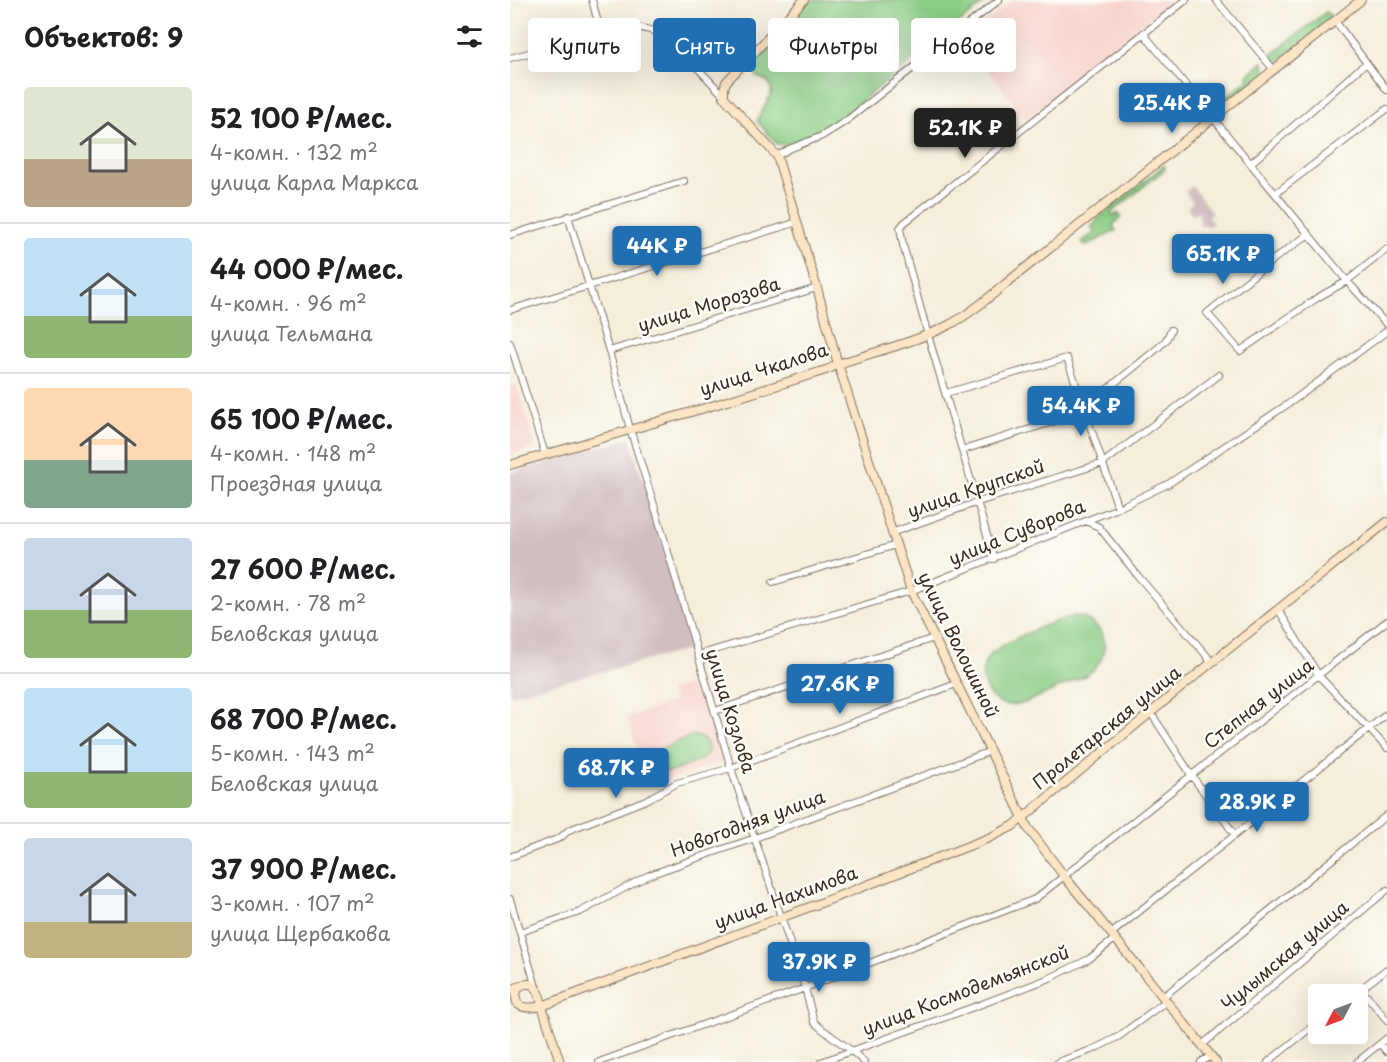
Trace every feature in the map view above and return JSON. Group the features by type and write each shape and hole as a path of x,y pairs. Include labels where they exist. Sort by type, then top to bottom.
{"street":[{"path":"592,0 597,18"},
{"path":"724,97 726,82 804,0"},
{"path":"777,156 822,136 846,121 999,0"},
{"path":"994,559 928,335 900,228 1186,0"},
{"path":"1216,0 1274,70"},
{"name":"улица Чкалова","path":"510,465 829,369 838,364 928,335 949,325 974,309 1361,0"},
{"path":"1335,21 1387,90"},
{"path":"641,27 664,35 675,44 724,97"},
{"path":"1143,33 1347,281 1387,326"},
{"path":"510,58 528,53"},
{"path":"1251,163 1366,63"},
{"name":"улица Волошиной","path":"724,97 777,156 838,364 911,591 1028,828 1064,876 1214,1059"},
{"path":"1276,193 1387,109"},
{"path":"510,235 684,181"},
{"path":"568,216 609,351"},
{"path":"510,310 798,222"},
{"path":"1309,234 1207,313 1240,351 1317,298 1347,281 1387,249"},
{"name":"улица Морозова","path":"609,351 817,288"},
{"name":"улица Суворова","path":"698,655 911,591 1118,508 1168,484 1291,402 1387,326"},
{"path":"963,450 1085,410 1158,348 1166,340 1171,330"},
{"path":"510,343 545,454"},
{"name":"улица Козлова","path":"609,351 731,768 805,988 814,1022 864,1062"},
{"path":"946,393 1067,358 1118,508"},
{"name":"улица Крупской","path":"891,533 978,502 1103,463 1219,375"},
{"path":"1099,527 1105,514"},
{"path":"1086,521 1099,527 1211,663"},
{"name":"Пролетарская улица","path":"1023,818 1387,522"},
{"path":"773,582 896,545"},
{"path":"1278,609 1319,676 1387,748"},
{"name":"Степная улица","path":"599,1062 805,988 1035,899 1387,621"},
{"path":"715,711 934,638"},
{"path":"510,856 560,838 569,830 646,800 677,783 731,768 956,684"},
{"path":"1151,713 1192,776 1235,835"},
{"name":"улица Космодемьянской","path":"820,1062 1050,978 1089,959 1235,835 1387,714"},
{"name":"Новогодняя улица","path":"520,932 580,912 649,875 991,751"},
{"path":"1058,1062 1094,1049 1118,1037 1387,815"},
{"name":"улица Нахимова","path":"541,1002 557,1000 782,918 989,838 1013,826 1023,818"},
{"name":"Чулымская улица","path":"1202,1045 1387,890"},
{"path":"510,899 560,1062"},
{"path":"1368,984 1387,969"},
{"path":"533,973 517,987 514,1004 530,1009 541,1002"},
{"path":"517,987 531,984 536,988"},
{"path":"1368,997 1387,1020"},
{"path":"1268,1062 1308,1030"},
{"path":"1357,1062 1387,1038"},
{"path":"1380,1044 1387,1052"},
{"path":"1202,1062 1214,1059"}],"shaded area":[{"path":"1014,0 1172,0 1026,119 990,72 1016,72 1016,18 991,18"},
{"path":"1192,186 1212,213 1208,216 1213,223 1208,227 1206,225 1202,227 1198,222 1201,220 1197,214 1200,210 1193,215 1187,207 1193,202 1185,192"},
{"path":"517,385 536,448 510,456 510,386"},
{"path":"630,438 692,649 510,695 510,473"},
{"path":"701,680 727,761 649,786 627,717 673,702 670,690"}],"green space":[{"path":"809,0 988,0 965,18 911,18 911,61 899,71 899,18 792,18"},
{"path":"1326,12 1330,16 1328,22 1277,62 1271,61 1268,57"},
{"path":"768,44 768,72 898,72 831,125 792,144 777,144 757,121 771,94 771,87 767,81 757,77 756,57"},
{"path":"1263,62 1265,72 1212,115 1209,111 1249,79 1247,75"},
{"path":"1164,165 1165,169 1111,213 1114,216 1118,213 1121,217 1113,225 1116,231 1085,246 1082,242 1095,232 1091,227 1102,215"},
{"path":"1076,616 1087,620 1101,633 1104,650 1096,667 1087,675 1022,704 1005,705 991,696 983,677 988,657 1003,645 1029,632"},
{"path":"691,736 705,740 708,751 704,757 673,771 664,771 658,767 656,760 659,750"}]}
